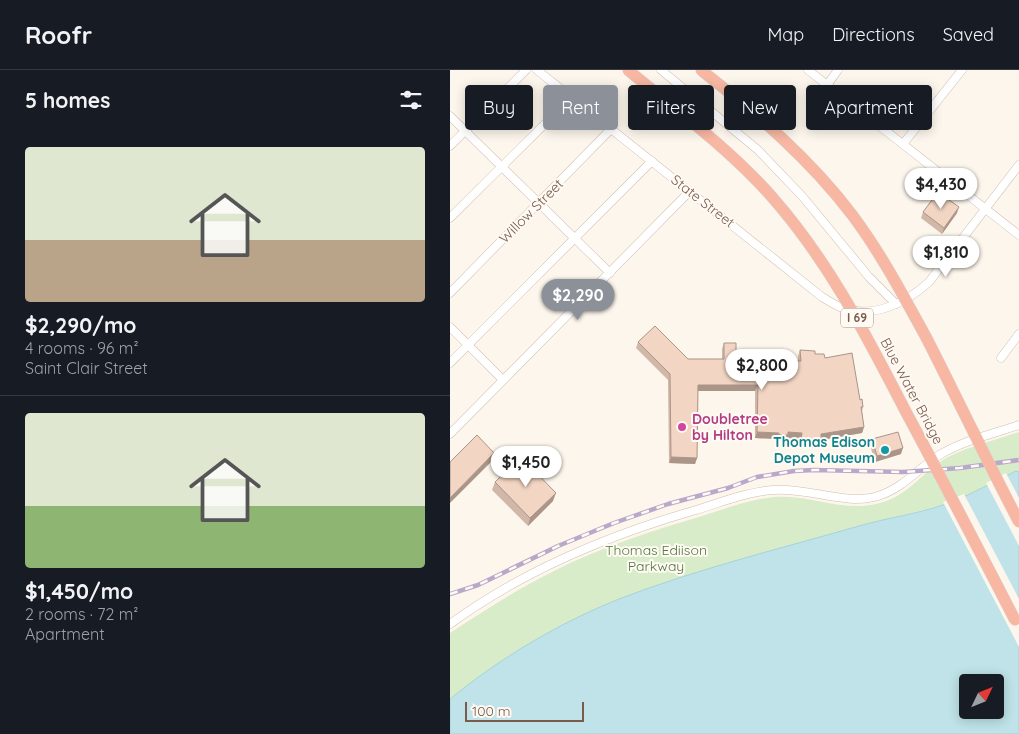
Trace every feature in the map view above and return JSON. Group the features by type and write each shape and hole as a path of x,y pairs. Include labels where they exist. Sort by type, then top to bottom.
{"highway":[{"name":"Blue Water Bridge","path":"628,70 742,166 772,197 818,254 864,331 1015,620"},
{"path":"700,70 787,141 821,178 866,235 898,284 1019,522"}],"street":[{"path":"450,146 526,70"},
{"name":"State Street","path":"537,70 556,85"},
{"path":"662,70 758,150 802,196 883,292 896,304"},
{"path":"808,70 1019,235"},
{"path":"827,84 838,70"},
{"path":"903,144 962,70"},
{"path":"450,116 610,273"},
{"path":"450,218 543,126"},
{"name":"Willow Street","path":"450,293 611,130"},
{"name":"State Street","path":"613,130 822,297 843,308 856,311 878,310 896,304 911,297 929,282 1019,165"},
{"path":"450,363 652,161"},
{"path":"450,434 690,192"},
{"path":"450,327 503,380"},
{"path":"1000,358 1019,334"},
{"path":"450,624 496,594 550,564 606,539 745,495 773,490 806,491 848,499 879,496 894,489 938,455 961,443 1019,426"}],"green space":[{"name":"Thomas Ediison Parkway","path":"1019,432 1019,472 1016,471 971,494 941,506 866,524 701,571 619,600 450,699 450,633 488,608 572,562 645,534 756,500 788,497 851,506 863,506 888,501 907,490 930,469 948,457 974,446"}],"water":[{"path":"1016,471 1019,472 1019,734 450,734 450,699 489,669 552,630 574,619 648,588 859,526 943,505"}],"pier":[{"path":"1006,473 1019,498 1019,546 986,483"},
{"path":"964,494 1019,599 1019,647 943,502"}],"building":[{"path":"938,192 959,207 944,228 923,212"},
{"path":"655,326 688,359 724,359 724,343 736,343 736,356 766,357 766,361 801,361 800,350 815,351 815,354 824,354 825,358 852,353 860,400 862,399 863,407 861,407 864,427 821,434 821,439 801,441 802,433 788,432 788,435 779,435 779,433 757,432 758,385 698,385 697,458 671,457 670,374 638,342"},
{"name":"Thomas Edison Depot Museum","path":"898,432 903,448 877,456 872,439"},
{"path":"477,435 494,453 450,498 450,462"},
{"path":"521,457 556,493 530,518 495,482"}],"railway":[{"path":"450,594 478,585 558,546 614,523 668,504 728,488 757,477 814,470 903,472 960,468 1019,460"}],"place":[{"name":"Doubletree by Hilton","path":"682,427"},
{"name":"Thomas Edison Depot Museum","path":"885,450"}]}
